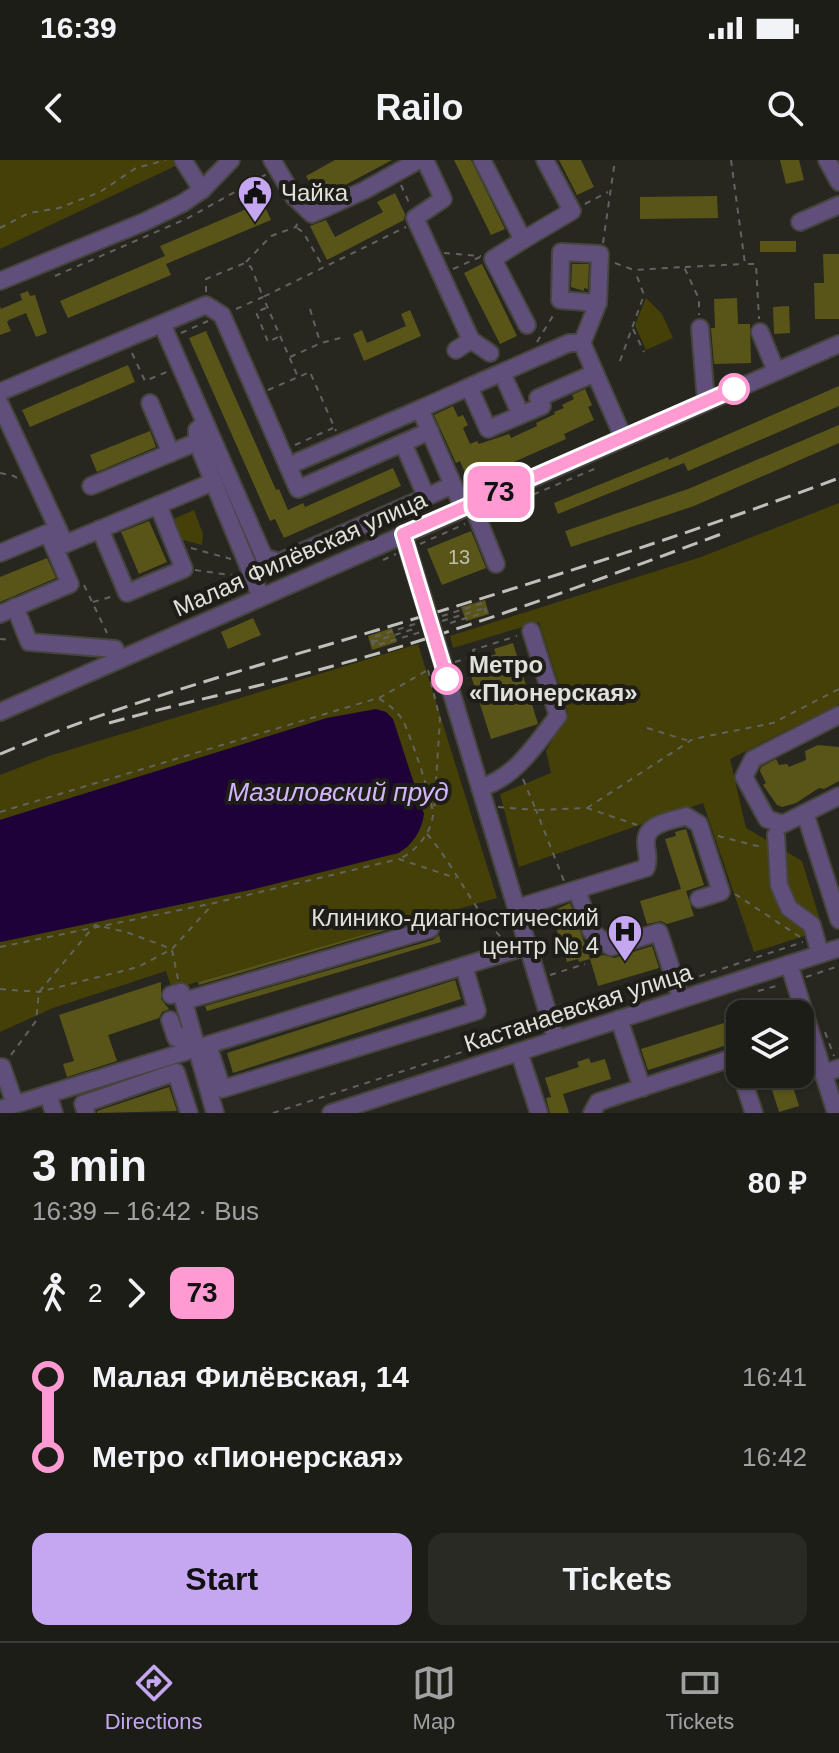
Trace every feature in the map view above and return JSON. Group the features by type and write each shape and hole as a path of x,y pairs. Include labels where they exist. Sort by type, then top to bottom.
{"street":[{"path":"183,160 202,190"},
{"path":"0,281 183,203 202,190 231,160"},
{"path":"272,160 294,197 312,214 422,160 443,199 416,220 471,340 490,353"},
{"path":"482,160 523,240"},
{"path":"527,325 493,259 572,211 545,160"},
{"path":"827,160 839,182"},
{"path":"800,222 839,205"},
{"path":"598,303 582,343 623,437"},
{"path":"0,392 126,339 166,331 206,305 222,315 298,489 430,431"},
{"path":"700,328 706,401"},
{"path":"166,331 264,557 279,562 453,485"},
{"path":"760,332 776,371"},
{"path":"456,350 471,340"},
{"path":"285,458 420,409 569,343 582,343"},
{"name":"Малая Филёвская улица","path":"0,712 839,344"},
{"path":"502,373 521,415"},
{"path":"469,387 488,429 542,406 538,398 595,373"},
{"path":"150,403 171,453"},
{"path":"0,404 65,544 213,482"},
{"path":"420,409 453,485 468,506 496,564"},
{"path":"205,423 197,430 197,442 261,597"},
{"path":"91,486 197,442"},
{"path":"403,443 426,496"},
{"path":"100,529 127,593 184,569 158,505"},
{"path":"0,553 48,533 70,584 7,610 29,642 115,649 119,659"},
{"path":"403,534 556,1040"},
{"path":"480,788 491,785 518,767 558,716 531,631"},
{"path":"839,715 753,759 744,777 767,819 783,824 839,796"},
{"path":"805,813 839,920"},
{"path":"517,908 646,868 649,860 647,833 654,826 686,816 699,824 721,892 699,899"},
{"path":"776,838 779,885 789,908 812,925 820,954"},
{"path":"573,891 591,931 611,947 659,932 681,999"},
{"path":"430,929 178,996 222,1089 477,1011 475,965"},
{"path":"1,1067 7,1106 198,1043 475,965 528,946"},
{"name":"Кастанаевская улица","path":"331,1113 839,948"},
{"path":"789,964 833,1070 832,1112"},
{"path":"619,1019 642,1088"},
{"path":"170,1020 176,1038 198,1043"},
{"path":"198,1043 215,1113"},
{"path":"519,1052 539,1113"},
{"path":"592,1113 598,1102 726,1060"},
{"path":"86,1113 83,1104 176,1072 189,1113"},
{"path":"745,1088 754,1113"},
{"path":"48,1094 54,1113"}],"path":[{"path":"0,228 29,213 59,208 100,192 136,168 166,160"},
{"path":"602,245 615,160"},
{"path":"731,160 745,264"},
{"path":"166,331 222,315 263,297 416,220 395,173"},
{"path":"572,211 609,191"},
{"path":"296,227 307,208"},
{"path":"206,305 206,279 245,263 271,236 296,227"},
{"path":"296,227 303,232 323,266"},
{"path":"431,252 482,256 441,275"},
{"path":"612,262 634,270 756,264 760,332"},
{"path":"245,263 251,267 298,377"},
{"path":"684,267 699,299 700,328"},
{"path":"620,361 644,295 634,270"},
{"path":"267,307 256,312 268,342 280,336"},
{"path":"310,309 321,343"},
{"path":"632,327 644,352"},
{"path":"289,357 344,337"},
{"path":"126,339 145,381 181,366"},
{"path":"257,395 310,372 334,428 285,458"},
{"path":"174,543 250,572"},
{"path":"184,569 250,572"},
{"path":"81,579 106,632"},
{"path":"92,602 127,593"},
{"path":"483,603 485,608 486,612 434,632 374,646 372,642 371,638 429,616 483,603"},
{"path":"463,614 485,608"},
{"path":"454,662 475,656 473,650 531,631"},
{"path":"372,642 395,635"},
{"path":"0,812 378,698 428,670 440,719 433,813 426,833 412,853 399,859 214,903 95,925 0,947"},
{"path":"587,808 690,741 773,723 839,689"},
{"path":"378,698 391,706 406,727 433,813"},
{"path":"647,728 690,741"},
{"path":"518,767 573,891"},
{"path":"497,807 536,810 587,808 638,825 647,833"},
{"path":"426,833 440,849 487,924 508,944"},
{"path":"712,835 757,846 776,838"},
{"path":"399,859 456,878"},
{"path":"718,882 807,941"},
{"path":"0,989 39,992 138,967 172,949 214,903"},
{"path":"95,925 126,932 172,949"},
{"path":"1,1067 36,1021 39,992 95,925"},
{"path":"172,949 178,996"},
{"path":"549,976 585,964"},
{"path":"806,977 839,966"},
{"path":"758,991 784,984"},
{"path":"824,1029 833,1070"}],"shaded area":[{"path":"0,160 188,160 0,249"},
{"path":"646,298 662,314 673,338 646,350 635,325"},
{"path":"839,503 839,704 730,759 746,828 802,861 823,930 754,952 703,803 519,867 500,794 551,773 546,751 568,713 539,622 453,648 450,636 701,557"},
{"path":"194,510 203,534 202,545 176,538 169,521"},
{"path":"418,644 497,898 172,989 166,971 53,1008 0,1032 0,942 254,889 398,853 409,846 327,718 0,820 0,775 49,756"}],"water":[{"name":"Мазиловский пруд","path":"376,709 386,712 393,719 424,814 416,837 398,853 254,889 0,942 0,820 327,718"}],"building":[{"path":"335,160 392,160 319,199 306,176"},
{"path":"454,160 471,160 505,229 491,235"},
{"path":"559,160 581,160 594,187 577,195"},
{"path":"780,160 799,160 804,180 786,184"},
{"path":"395,193 405,214 404,220 327,260 310,226 326,220 335,237 383,212 377,202"},
{"path":"717,196 718,218 640,219 640,197"},
{"path":"263,202 271,220 166,264 171,275 68,318 60,301 165,256 160,246"},
{"path":"760,241 796,241 796,252 760,252"},
{"path":"823,254 839,254 839,319 815,319 814,283 824,283"},
{"path":"482,264 517,336 500,344 464,273"},
{"path":"572,264 589,264 588,289 584,288 584,291 571,287"},
{"path":"28,291 30,296 35,295 47,333 36,337 26,313 9,320 11,331 0,335 0,306 1,309 22,300 20,294"},
{"path":"737,298 738,324 750,324 751,363 714,364 711,328 715,328 714,299"},
{"path":"789,306 790,333 774,334 773,307"},
{"path":"410,310 421,336 364,361 353,334 362,330 367,343 406,326 401,314"},
{"path":"206,331 276,490 279,489 288,510 303,503 305,507 393,468 401,486 284,538 275,519 270,521 189,338"},
{"path":"128,365 135,382 30,427 22,410"},
{"path":"839,386 839,406 688,471 684,463 558,514 554,503 668,457 669,460"},
{"path":"585,389 594,420 564,434 566,439 500,468 498,462 466,475 460,461 456,463 434,415 453,406 458,417 463,415 468,425 463,428 470,444 477,441 479,444 509,434 511,438 537,426 536,423 564,408 562,405 574,399 572,395"},
{"path":"839,425 839,443 694,506 571,547 565,531 688,489"},
{"path":"150,431 156,447 97,472 90,455"},
{"path":"149,521 167,562 139,574 121,532"},
{"path":"471,531 486,568 442,585 427,549"},
{"path":"47,558 56,578 0,602 0,577"},
{"path":"485,600 489,614 466,621 461,607"},
{"path":"253,618 261,635 228,649 221,632"},
{"path":"392,628 397,642 372,650 368,636"},
{"path":"513,643 538,724 491,739 467,663 496,654 494,649"},
{"path":"818,745 839,747 839,781 824,789 819,788 796,803 782,807 777,805 763,785 766,783 761,767 776,759 779,765 787,764 789,767 806,760 805,751"},
{"path":"686,829 704,885 686,891 694,916 667,924 661,921 647,924 640,901 681,889 665,839"},
{"path":"570,903 590,959 579,962 578,959 567,962 551,912"},
{"path":"433,915 434,919 427,918 199,985 198,982"},
{"path":"439,935 441,942 207,1011 205,1006 433,940"},
{"name":"Клинико-диагностический центр № 4","path":"652,946 659,968 598,986 590,959 603,955 614,958"},
{"path":"455,980 461,999 233,1073 227,1053"},
{"path":"161,982 161,999 169,1009 162,1012 159,1018 108,1035 117,1061 67,1077 63,1064 74,1061 59,1015"},
{"path":"726,1022 726,1045 648,1070 641,1049"},
{"path":"589,1058 591,1063 605,1059 611,1079 563,1094 569,1113 550,1113 546,1098 551,1097 545,1078 579,1067 577,1062"},
{"path":"169,1087 177,1111 97,1113 97,1111"},
{"path":"771,1088 793,1088 799,1106 779,1112"}],"railway":[{"path":"0,754 162,695 584,566 839,478"},
{"path":"109,723 305,674 432,637 724,533"}],"bus line":[{"name":"73","path":"447,679 403,534 734,389"}],"place":[{"name":"Чайка","path":"255,224"},
{"name":"Метро «Пионерская»","path":"447,679"},
{"name":"Клинико-диагностический центр № 4","path":"625,963"}]}
